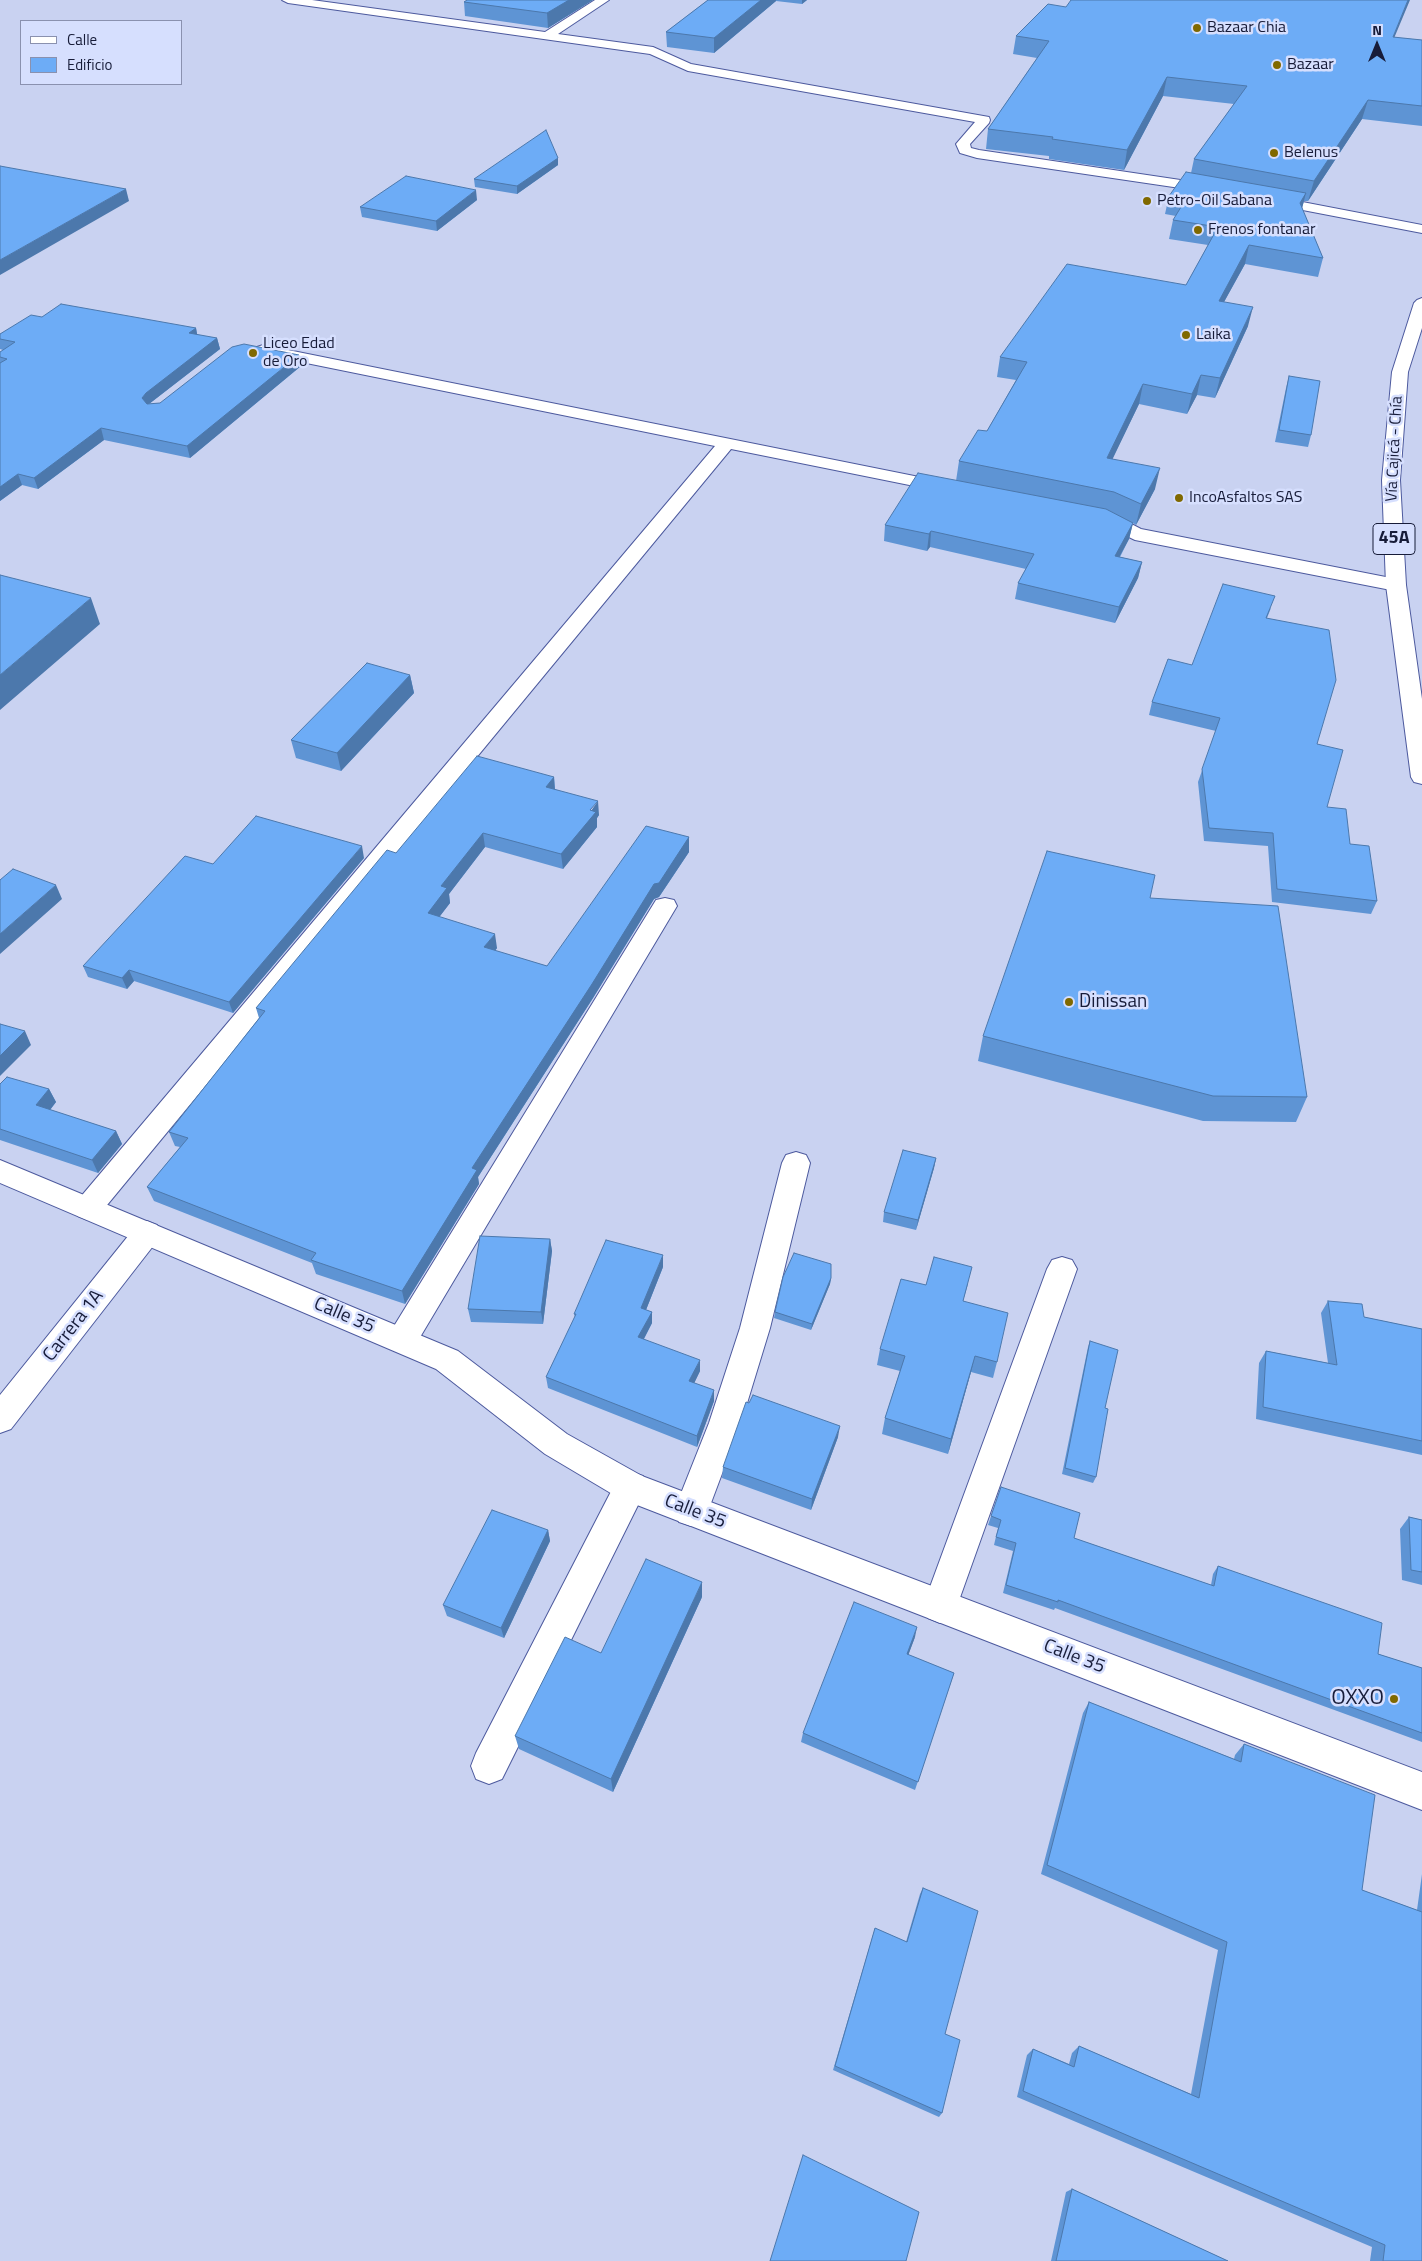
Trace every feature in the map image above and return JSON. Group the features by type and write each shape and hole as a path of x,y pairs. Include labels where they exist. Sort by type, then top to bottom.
{"main road":[{"path":"288,0 653,51 688,67 984,120 963,144 965,150 977,154 1225,191"},
{"path":"547,36 603,0"},
{"path":"396,15 416,4"},
{"path":"1250,195 1422,229"},
{"name":"Vía Cajicá - Chía","path":"1422,303 1400,372 1396,400 1391,480 1396,585 1422,777"},
{"path":"246,348 971,492"},
{"path":"88,1208 727,443"},
{"path":"1083,515 1109,520 1135,534 1396,585"},
{"path":"402,1340 665,906"},
{"path":"691,1511 724,1422 755,1328 796,1163"},
{"name":"Calle 35","path":"0,1171 447,1360 556,1444 631,1488 1422,1792"},
{"name":"Carrera 1A","path":"0,1419 148,1233"},
{"path":"940,1606 1062,1269"},
{"path":"490,1766 631,1488"}],"building":[{"path":"467,0 569,0 547,13 464,2"},
{"path":"708,0 761,0 714,38 666,32"},
{"path":"1071,0 1408,0 1393,37 1422,40 1422,106 1368,100 1314,181 1194,159 1247,86 1167,77 1127,150 1052,139 1053,137 988,129 1049,41 1016,36 1048,4 1066,7"},
{"path":"546,130 558,158 517,186 474,179"},
{"path":"0,166 126,189 0,260"},
{"path":"1186,172 1306,193 1300,203 1323,258 1249,245 1219,301 1253,307 1220,378 1201,375 1192,394 1143,384 1107,458 1160,468 1141,504 1114,492 959,461 978,430 987,431 1027,362 1000,357 1067,264 1186,285 1218,227 1173,220 1186,199 1169,196"},
{"path":"406,176 476,190 436,221 360,207"},
{"path":"61,304 196,328 189,333 217,338 146,393 142,398 147,404 160,403 232,347 244,344 299,355 187,446 101,428 34,478 18,474 0,487 0,363 7,359 0,357 0,352 15,342 0,339 0,334 31,315 42,317"},
{"path":"1289,376 1320,381 1311,435 1279,430"},
{"path":"918,473 1106,509 1133,523 1115,556 1142,562 1119,607 1018,583 1034,554 931,531 929,534 885,525"},
{"path":"0,575 91,598 0,675"},
{"path":"1223,584 1275,596 1266,618 1329,630 1336,680 1317,744 1343,750 1327,807 1346,809 1350,844 1369,846 1377,901 1277,889 1273,833 1209,828 1202,769 1220,718 1152,702 1168,659 1192,665"},
{"path":"367,663 410,675 337,753 291,740"},
{"path":"477,756 554,777 546,787 598,801 590,810 596,812 561,854 483,833 441,886 447,888 428,913 495,934 484,947 547,966 646,826 689,837 659,883 654,884 592,984 472,1168 477,1170 402,1291 311,1260 316,1253 147,1187 188,1138 169,1132 265,1011 256,1008 387,850 396,853"},
{"path":"256,816 362,846 229,1002 129,970 122,978 83,966 185,856 213,864"},
{"name":"Dinissan","path":"1047,851 1155,875 1150,898 1278,906 1307,1097 1213,1096 983,1036"},
{"path":"13,869 56,885 0,934 0,880"},
{"path":"0,1024 25,1031 0,1056"},
{"path":"7,1077 49,1089 36,1105 116,1131 92,1160 0,1129 0,1084"},
{"path":"903,1150 936,1158 918,1220 884,1212"},
{"path":"480,1236 550,1239 541,1312 468,1309"},
{"path":"606,1240 663,1255 641,1308 652,1312 638,1337 700,1360 689,1381 714,1390 697,1436 546,1377 576,1314 574,1314"},
{"path":"794,1253 831,1264 831,1278 812,1324 775,1312 783,1277"},
{"path":"934,1257 972,1267 963,1301 1008,1313 997,1362 975,1356 951,1439 885,1418 905,1356 880,1349 901,1279 926,1285"},
{"path":"1328,1301 1362,1304 1364,1317 1422,1329 1422,1441 1263,1407 1266,1351 1337,1365"},
{"path":"1090,1341 1118,1350 1105,1408 1108,1409 1096,1477 1065,1468"},
{"path":"753,1395 840,1426 812,1499 723,1467 746,1402 749,1403"},
{"path":"1001,1487 1080,1513 1074,1538 1214,1586 1218,1566 1382,1623 1378,1654 1422,1668 1422,1733 1058,1600 1058,1602 1006,1585 1016,1543 996,1537 1001,1520 991,1516"},
{"path":"492,1510 548,1530 501,1628 443,1605"},
{"path":"1409,1517 1422,1520 1422,1572 1411,1570"},
{"path":"646,1559 702,1582 611,1779 515,1736 565,1637 601,1653"},
{"path":"854,1602 917,1627 907,1654 954,1673 918,1782 803,1733"},
{"path":"1089,1702 1241,1762 1244,1744 1375,1795 1362,1890 1422,1912 1422,2261 1383,2261 1385,2245 1023,2091 1033,2049 1074,2067 1079,2046 1199,2098 1227,1942 1047,1865"},
{"path":"923,1888 978,1911 945,2034 960,2040 942,2113 835,2066 875,1928 907,1942"},
{"path":"803,2155 919,2212 906,2261 770,2261"},
{"path":"1072,2189 1228,2261 1056,2261"}],"place":[{"name":"Bazaar Chia","path":"1197,28"},
{"name":"Bazaar","path":"1277,65"},
{"name":"Belenus","path":"1274,153"},
{"name":"Petro-Oil Sabana","path":"1147,201"},
{"name":"Frenos fontanar","path":"1198,230"},
{"name":"Laika","path":"1186,335"},
{"name":"Liceo Edad de Oro","path":"253,353"},
{"name":"IncoAsfaltos SAS","path":"1179,498"},
{"name":"Dinissan","path":"1069,1002"},
{"name":"OXXO","path":"1394,1699"}]}
